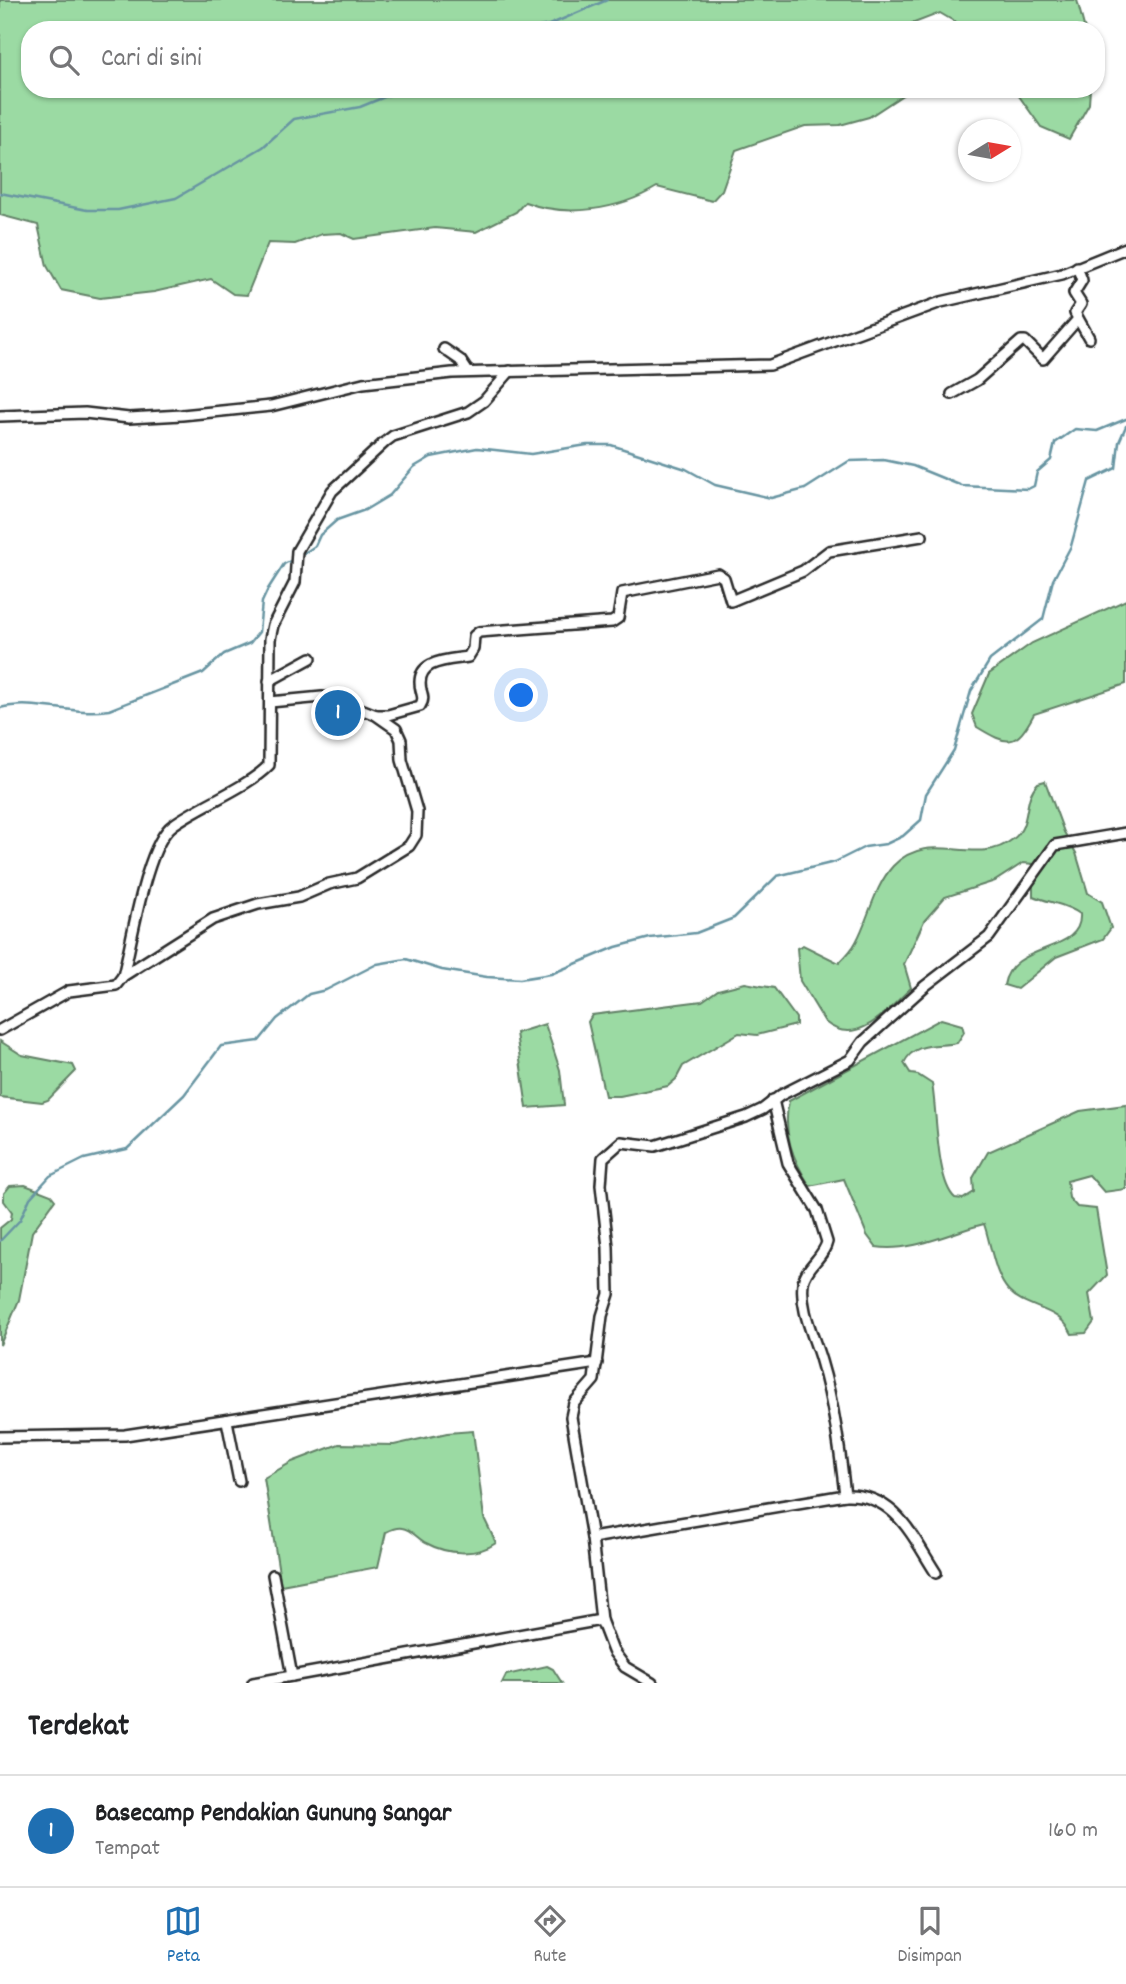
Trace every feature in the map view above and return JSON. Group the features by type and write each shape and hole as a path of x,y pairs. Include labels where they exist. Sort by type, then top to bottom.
{"street":[{"path":"0,416 73,413 129,418 182,415 271,406 388,379 468,372 770,365 941,302 1047,278 1126,248"},
{"path":"1077,267 1082,280 1074,292 1081,304 1075,311 1089,338"},
{"path":"952,394 977,380 1021,341 1025,341 1041,360 1044,359 1078,319"},
{"path":"444,349 460,360 468,372"},
{"path":"124,976 143,892 160,841 170,826 267,768 273,625 295,582 297,551 332,491 393,436 468,412 484,401 510,371"},
{"path":"376,715 388,715 420,706 424,699 419,680 423,670 434,662 468,657 473,649 474,636 478,632 615,622 620,595 625,592 719,575 724,578 731,601 803,571 829,551 922,536"},
{"path":"269,681 311,658"},
{"path":"0,1030 64,993 108,988 204,923 243,908 299,897 330,884 357,878 409,846 416,835 416,811 402,760 401,740 396,729 376,715 322,697 270,702"},
{"path":"652,1683 625,1667 613,1651 601,1620 593,1538 571,1417 574,1403 594,1382 610,1279 601,1185 603,1158 621,1142 655,1146 746,1117 850,1060 863,1042 925,986 989,937 1055,845 1126,833"},
{"path":"773,1100 788,1163 817,1210 827,1241 808,1270 803,1286 808,1327 821,1360 828,1391 845,1495"},
{"path":"0,1437 125,1435 597,1363"},
{"path":"227,1421 239,1481"},
{"path":"593,1538 845,1495 870,1496 901,1520 936,1573"},
{"path":"273,1575 292,1676"},
{"path":"253,1683 601,1620"}],"green space":[{"path":"0,0 1077,0 1083,21 954,21 940,13 919,21 21,21 21,98 898,98 869,117 840,125 805,126 736,150 722,190 712,201 657,187 626,201 592,209 558,210 525,202 516,212 476,232 435,228 354,239 341,233 322,234 295,244 268,243 247,295 233,294 211,279 154,292 100,298 61,290 47,266 38,225 0,215"},
{"path":"1020,98 1089,98 1089,104 1069,139 1041,127"},
{"path":"1126,600 1126,684 1034,714 1022,733 1010,740 996,738 977,727 972,714 989,674 1032,643"},
{"path":"1045,781 1064,832 1076,853 1088,893 1102,902 1111,928 1103,939 1056,957 1017,989 1004,985 1009,971 1019,961 1059,943 1078,927 1080,914 1033,896 1033,864 1023,863 995,881 945,897 924,921 904,964 911,988 882,1015 861,1029 849,1031 837,1029 825,1022 800,981 797,948 803,945 839,963 861,933 876,893 893,866 907,855 922,850 984,850 999,847 1019,833 1033,789 1038,783"},
{"path":"745,983 774,988 796,1018 796,1025 757,1035 739,1033 683,1066 676,1079 668,1086 620,1096 605,1096 588,1022 592,1015 702,1001 718,990"},
{"path":"941,1019 962,1025 964,1032 957,1043 920,1048 904,1063 911,1074 918,1075 932,1084 944,1177 955,1198 963,1199 974,1192 973,1178 988,1152 1080,1111 1126,1105 1126,1189 1104,1192 1089,1175 1067,1181 1069,1198 1077,1207 1096,1209 1107,1275 1089,1294 1094,1322 1086,1333 1072,1334 1059,1318 1009,1291 996,1268 984,1224 903,1247 876,1247 867,1235 844,1179 810,1186 799,1166 788,1135 789,1101"},
{"path":"545,1024 560,1070 564,1105 527,1108 516,1033"},
{"path":"0,1041 22,1055 73,1065 76,1071 48,1100 42,1102 0,1097"},
{"path":"25,1185 51,1195 55,1200 32,1232 19,1300 0,1345 0,1228 11,1219 12,1212 4,1201 4,1193 10,1186"},
{"path":"473,1431 484,1518 496,1543 470,1552 452,1552 434,1547 405,1529 396,1528 386,1532 378,1567 281,1585 264,1478 292,1462 339,1444 394,1445 447,1433"},
{"path":"547,1666 553,1669 562,1683 502,1683 506,1675"}],"waterway":[{"path":"558,21 607,0"},
{"path":"0,193 87,210 118,210 176,198 263,147 294,119 360,107 382,98"},
{"path":"300,556 315,546 320,535 337,520 365,510 390,495 414,467 431,457 477,448 531,454 587,445 611,445 686,469 715,485 771,498 805,489 849,461 884,460 913,466 962,486 1028,489 1034,486 1037,472 1051,460 1055,443 1075,429 1097,431 1126,419"},
{"path":"0,1241 20,1220 30,1198 50,1176 84,1159 127,1149 184,1095 221,1046 259,1041 277,1019 309,994 326,990 377,964 406,959 442,970 487,977 520,979 551,974 616,947 650,938 696,933 734,918 777,876 835,862 865,847 886,844 903,836 921,820 926,794 954,750 971,691 990,660 1043,619 1053,580 1071,546 1089,481 1116,468 1119,442 1126,426"},
{"path":"0,708 27,705 82,711 109,710 203,673 224,654 250,643 259,632 262,602 268,589 284,564 294,559"}],"place":[{"name":"Basecamp Pendakian Gunung Sangar","path":"338,713"}]}
